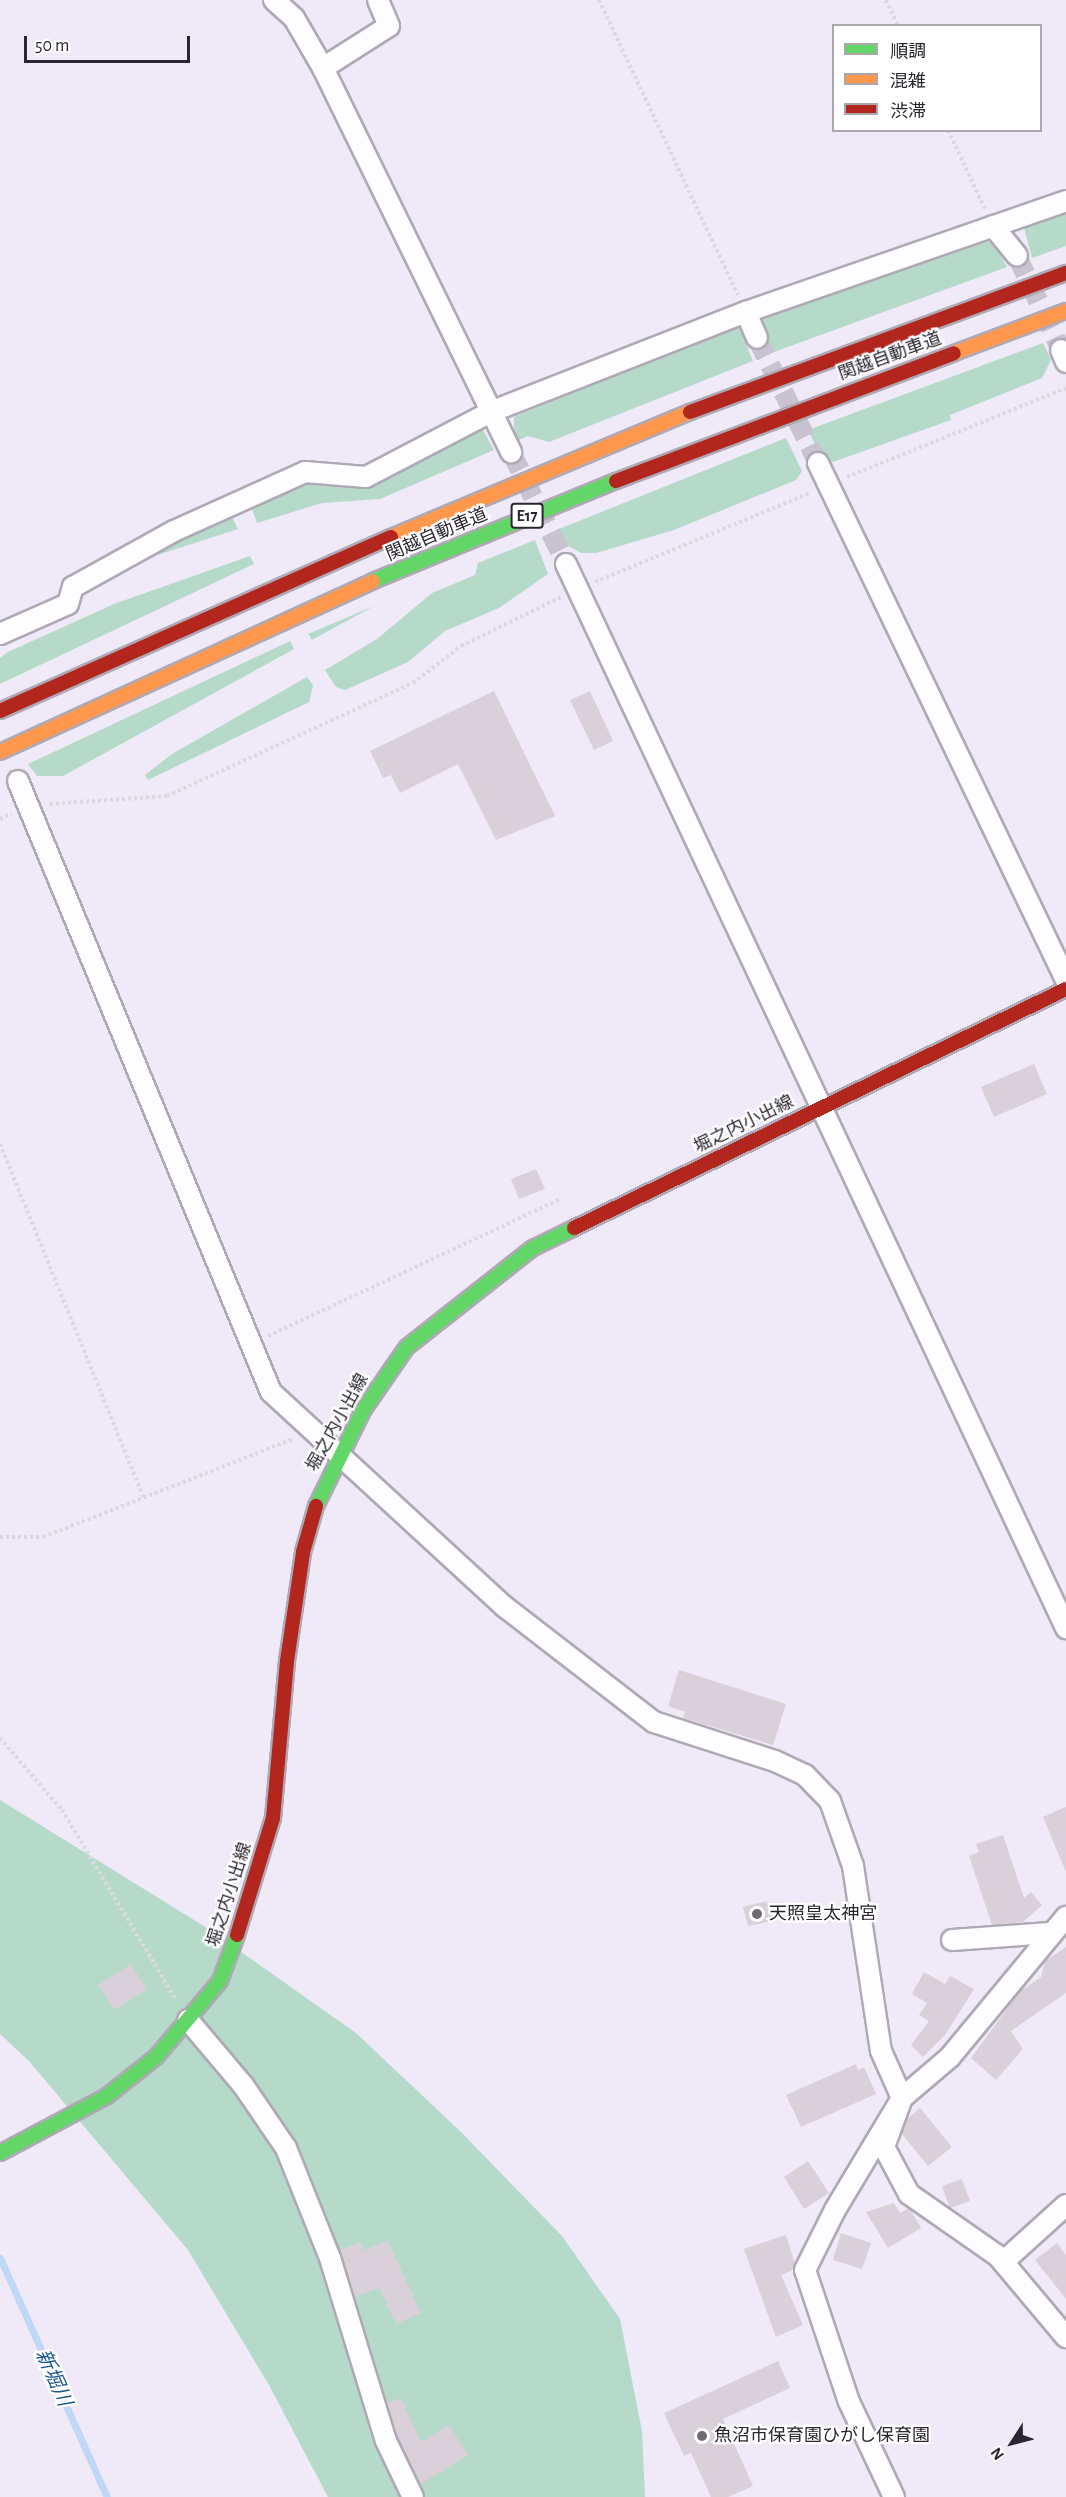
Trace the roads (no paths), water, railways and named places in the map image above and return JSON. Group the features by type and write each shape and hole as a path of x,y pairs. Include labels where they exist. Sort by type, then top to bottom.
{"main road":[{"name":"関越自動車道","path":"0,711 195,621 544,472 735,394 1066,273"},
{"name":"関越自動車道","path":"0,752 369,583 550,507 1066,311"},
{"name":"堀之内小出線","path":"0,2153 54,2128 107,2096 156,2057 220,1981 256,1884 273,1818 278,1737 303,1552 318,1497 337,1457 407,1347 533,1248 1066,988"}],"street":[{"path":"274,0 294,18 322,68 493,411 511,452"},
{"path":"322,68 389,26 378,0"},
{"path":"0,634 68,604 72,587 185,526 305,472 366,477 493,411 746,312 1066,201"},
{"path":"993,226 1017,256"},
{"path":"746,312 757,338"},
{"path":"818,462 1066,980"},
{"path":"566,564 819,1108 1066,1628"},
{"path":"18,781 248,1345 271,1392 337,1457 505,1607 654,1722 775,1761 805,1775 830,1801 853,1866 881,2051 902,2098 884,2147 909,2194 1003,2262 1066,2337"},
{"path":"894,2497 849,2402 806,2270 835,2210 902,2098 950,2057 1050,1933 1066,1917"},
{"path":"952,1940 1050,1933"},
{"path":"188,2020 243,2085 286,2148 330,2258 386,2441 413,2497"},
{"path":"1003,2262 1066,2205"}],"waterway":[{"name":"新堀川","path":"0,2258 107,2497"}],"tunnel":[{"path":"1017,256 1061,350"},
{"path":"757,338 818,463"},
{"path":"511,452 566,564"}],"place":[{"name":"天照皇太神宮","path":"757,1914"},
{"name":"魚沼市保育園ひがし保育園","path":"702,2436"}]}
